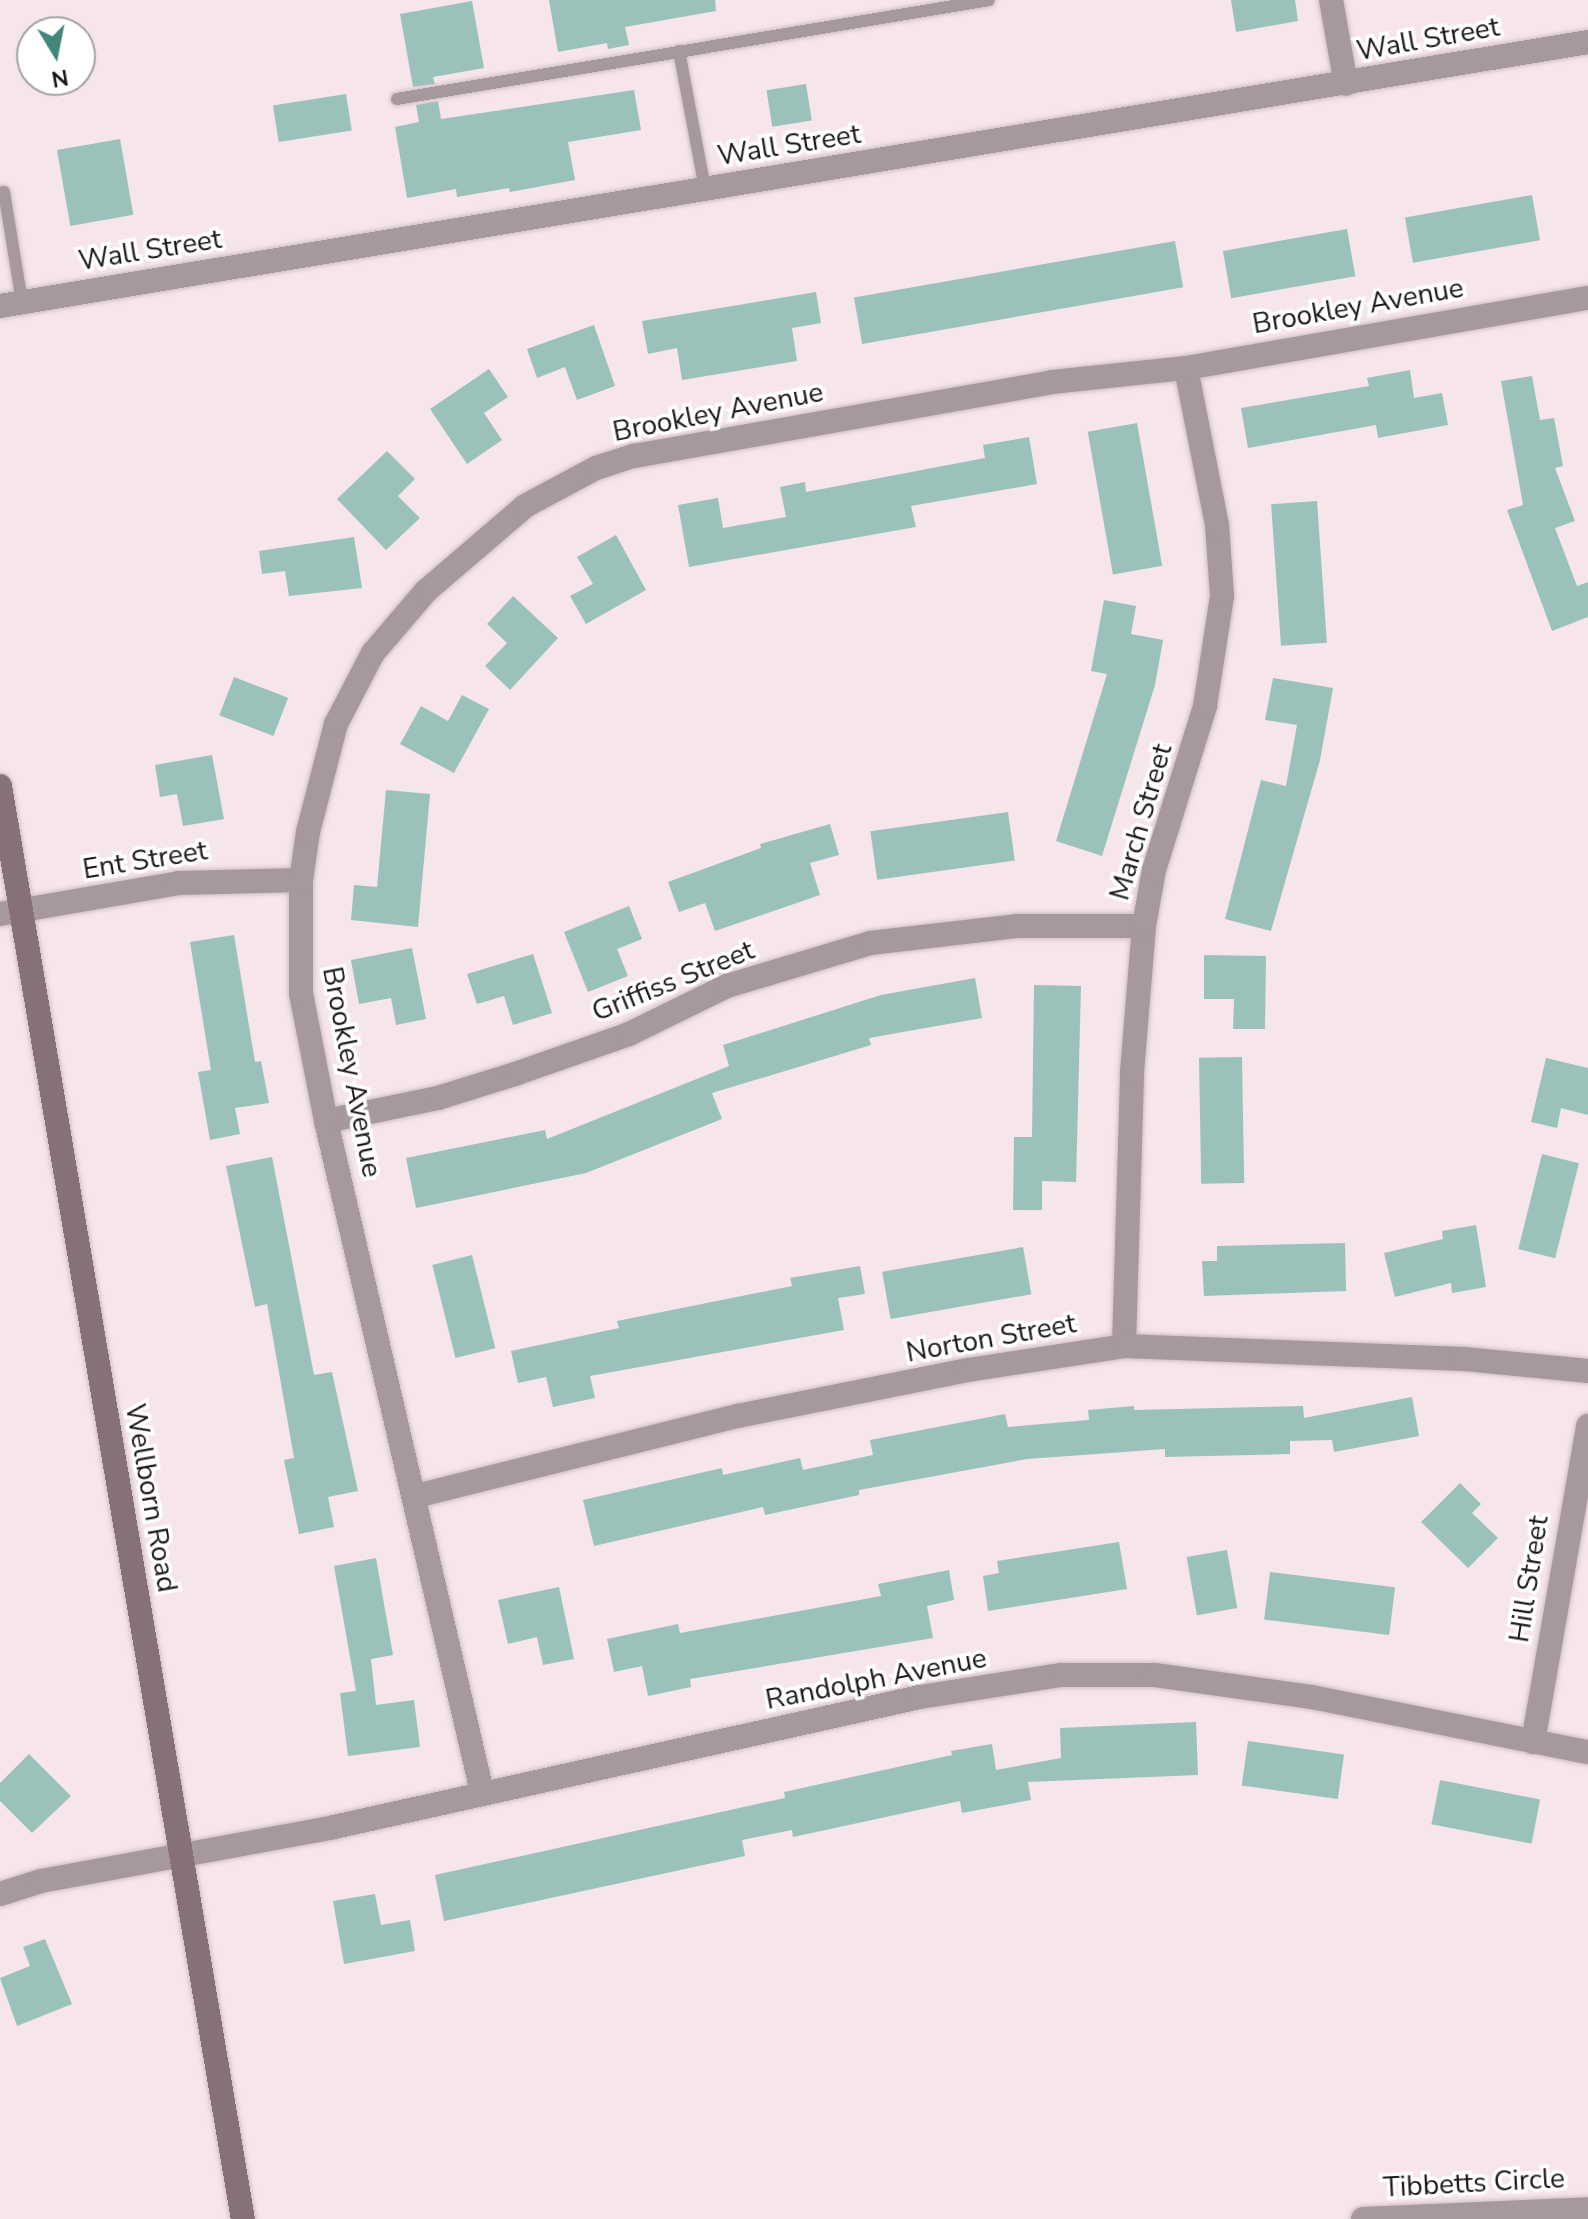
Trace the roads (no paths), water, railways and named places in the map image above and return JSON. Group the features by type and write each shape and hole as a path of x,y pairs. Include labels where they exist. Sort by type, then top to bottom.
{"street":[{"path":"1331,0 1346,84"},
{"name":"Wall Street","path":"11,304 1588,42"},
{"name":"Brookley Avenue","path":"482,1792 416,1496 326,1121 301,993 301,880 323,762 336,724 373,653 426,591 493,531 559,485 634,456 1052,382 1186,368 1587,301"},
{"name":"March Street","path":"1124,1346 1132,1072 1144,926 1154,870 1205,706 1222,596 1217,525 1186,368"},
{"name":"Wellborn Road","path":"0,786 11,912 243,2219"},
{"name":"Ent Street","path":"11,912 179,883 301,880"},
{"name":"Griffiss Street","path":"326,1121 438,1098 503,1078 629,1034 727,986 870,943 1016,926 1144,926"},
{"name":"Norton Street","path":"416,1496 738,1416 968,1370 1124,1346 1464,1359 1588,1371"},
{"name":"Hill Street","path":"1533,1742 1588,1426"},
{"name":"Randolph Avenue","path":"0,1894 41,1881 181,1857 920,1697 1061,1675 1171,1677 1312,1697 1588,1752"},
{"name":"Tibbetts Circle","path":"1363,2219 1588,2209"}],"lane":[{"path":"397,99 989,0"},
{"path":"679,51 705,189"},
{"path":"0,193 4,192 11,304"}]}
